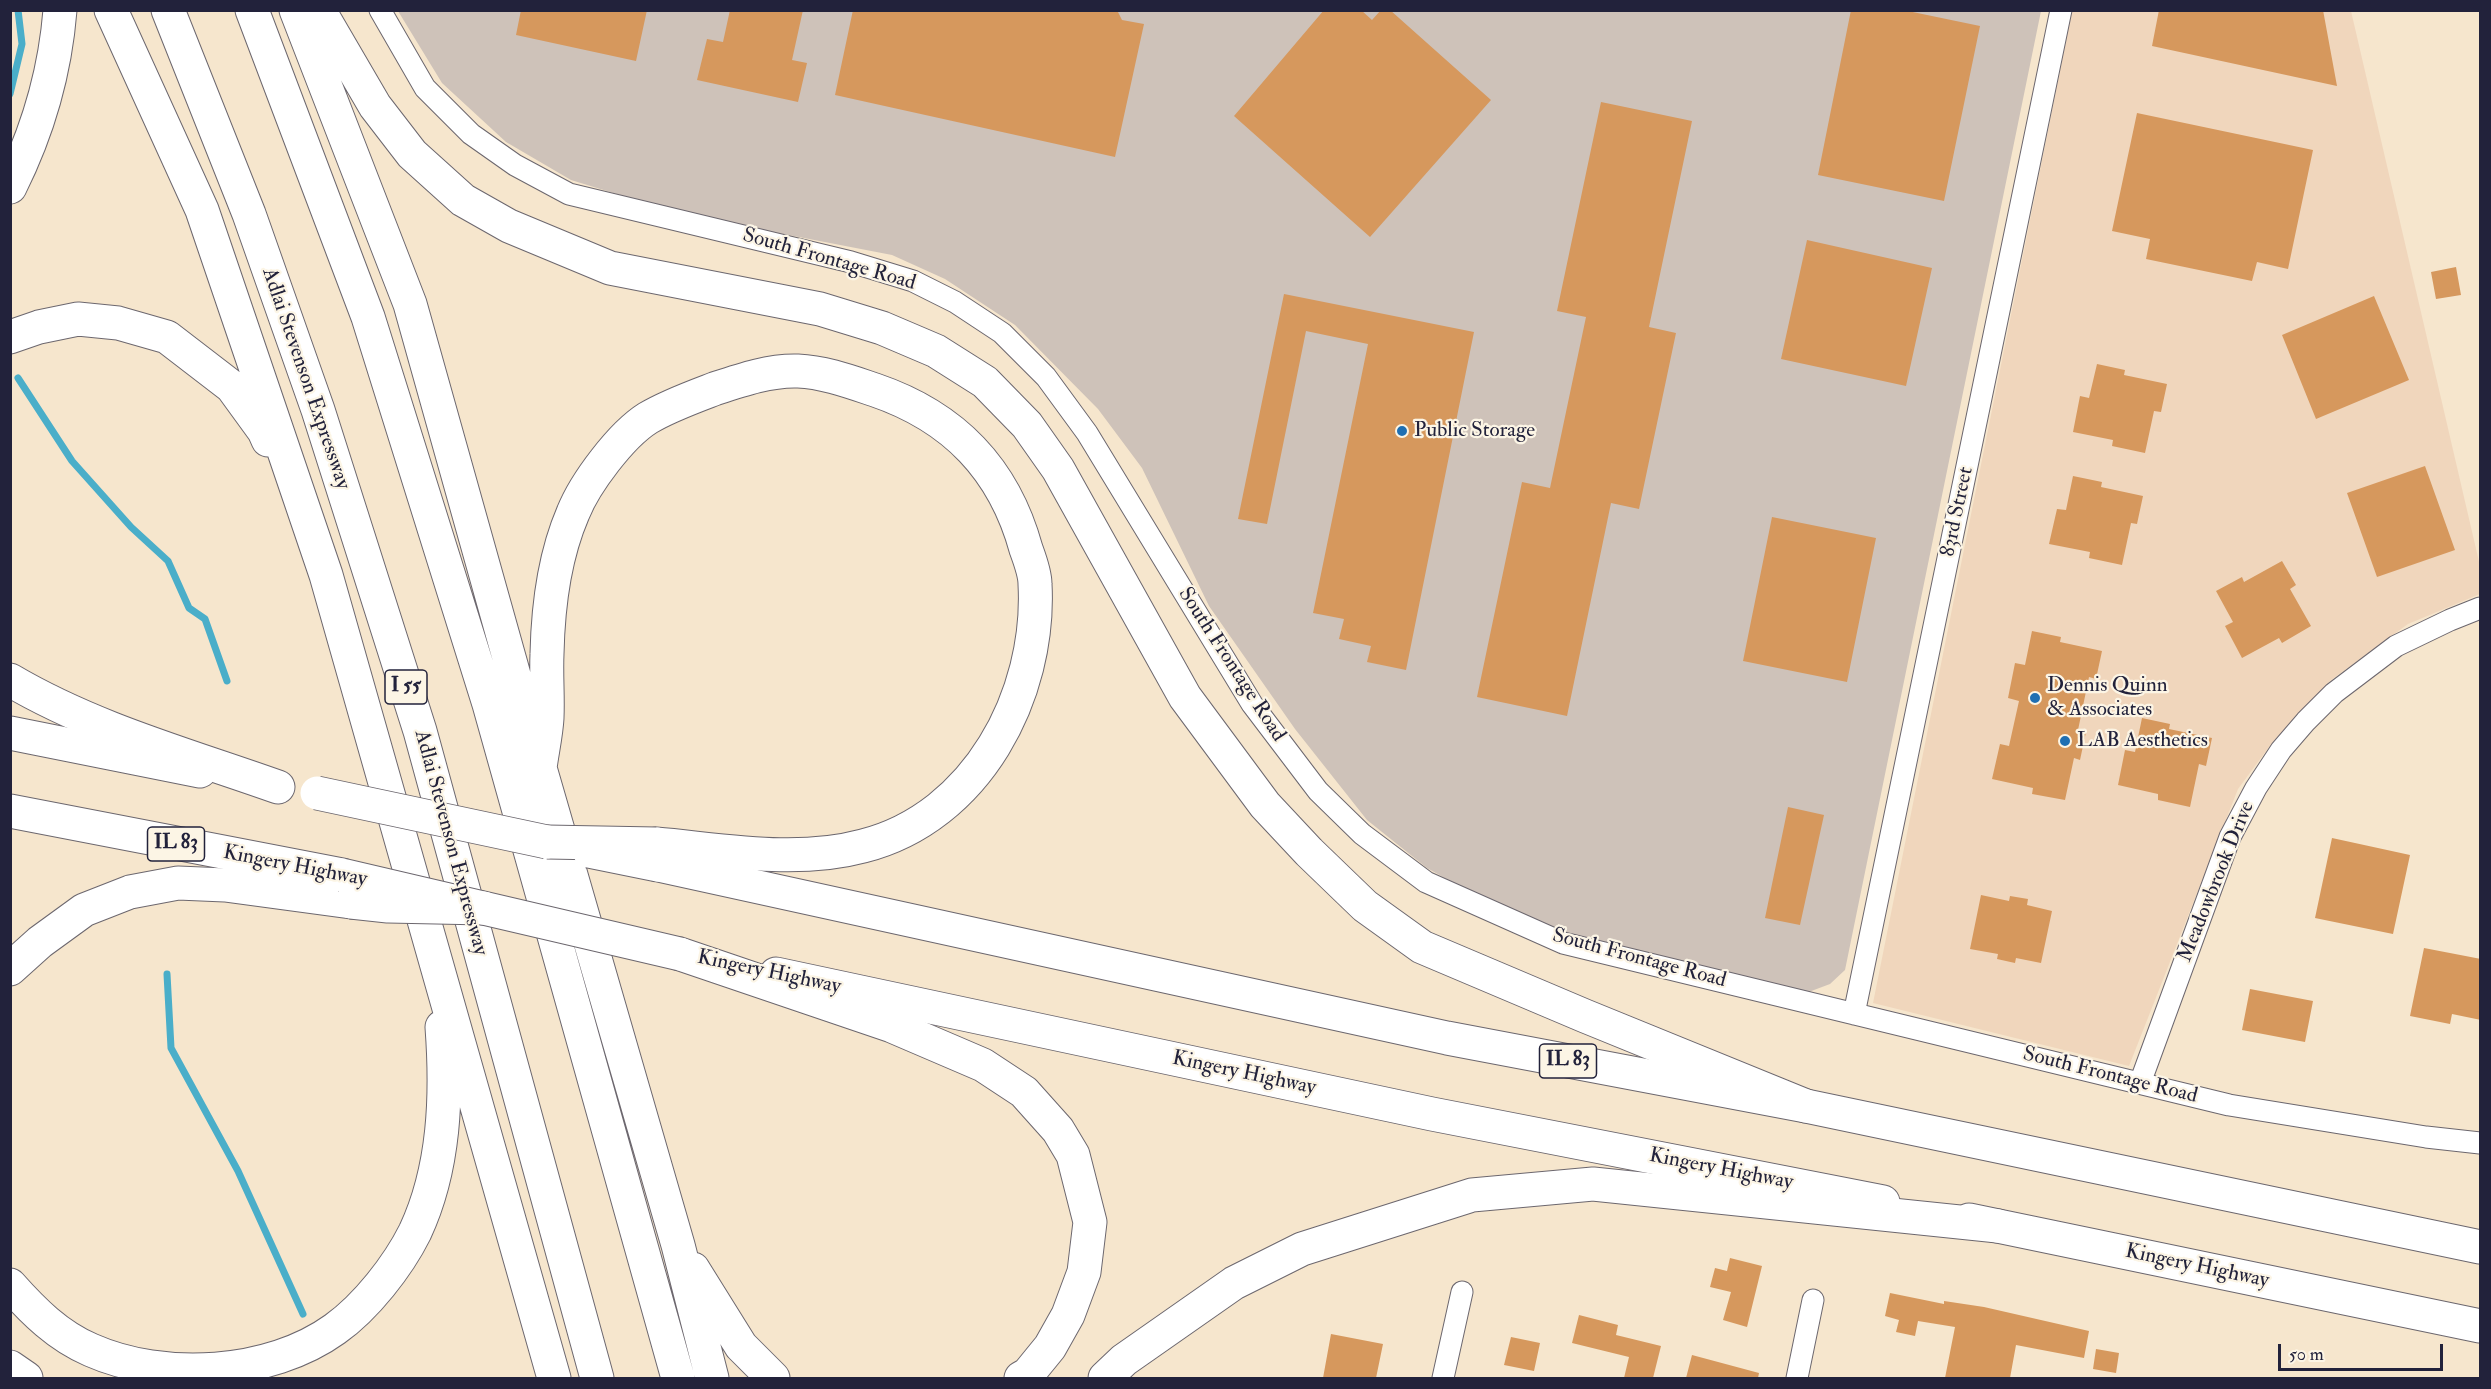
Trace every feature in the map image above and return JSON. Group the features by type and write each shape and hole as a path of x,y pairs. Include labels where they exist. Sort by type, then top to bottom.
{"main road":[{"path":"10,187 28,152 45,100 58,39 60,10"},
{"path":"111,10 202,210 327,575 554,1378"},
{"name":"Adlai Stevenson Expressway","path":"168,10 249,214 314,399 416,720 597,1378"},
{"path":"252,10 368,317 471,647 678,1378"},
{"path":"296,10 410,304 540,768 678,1245 712,1378"},
{"path":"320,10 375,106 412,154 463,200 508,226 610,268 820,309 882,328 936,351 985,382 1027,425 1058,469 1185,697 1265,805 1309,852 1365,906 1422,947 1806,1106"},
{"path":"10,337 39,327 78,319 118,322 167,337 199,360 232,387 264,431 327,575"},
{"path":"10,733 317,793 547,842 657,855 804,856 863,846 897,835 938,808 974,775 1003,734 1023,683 1033,631 1035,581 1023,536 1006,495 978,453 937,419 893,396 844,380 798,371 750,377 698,395 647,419 606,459 574,510 556,561 547,651 547,720 540,768"},
{"path":"10,680 98,724 278,787"},
{"name":"Kingery Highway","path":"10,811 347,889 388,906 483,908 680,954 1432,1114 1776,1180 2481,1326"},
{"name":"IL 83","path":"657,855 1447,1038 1806,1106 2481,1247"},
{"path":"10,969 40,942 84,910 140,890 178,883 347,889"},
{"path":"680,954 892,1026 982,1065 1024,1092 1058,1130 1073,1155 1090,1222 1084,1272 1068,1315 1050,1347 1028,1374 1021,1378"},
{"path":"10,1285 34,1312 63,1334 90,1350 124,1362 165,1370 210,1369 254,1364 294,1351 334,1330 363,1305 387,1275 414,1232 430,1188 443,1134 444,1047 438,968"},
{"path":"1105,1378 1124,1360 1170,1326 1234,1283 1263,1268 1302,1249 1472,1195 1593,1184 1998,1226"},
{"path":"678,1245 741,1346 773,1378"},
{"path":"10,1367 26,1378"}],"street":[{"name":"South Frontage Road","path":"380,10 425,88 471,134 515,165 569,194 851,262 913,281 955,302 1002,333 1046,377 1087,434 1252,704 1318,791 1362,834 1426,882 1563,943 2229,1105 2415,1135 2481,1143"},
{"name":"83rd Street","path":"1854,1014 2061,10"},
{"name":"Meadowbrook Drive","path":"2140,1083 2230,837 2256,788 2281,750 2334,693 2396,646 2481,608"},
{"path":"1443,1378 1462,1292"},
{"path":"1797,1378 1813,1300"}],"shaded area":[{"path":"398,11 2041,11 1845,970 1830,984 1806,993 1771,985 1548,928 1484,900 1427,868 1367,820 1295,729 1209,606 1142,468 1098,409 1015,325 945,279 892,255 685,215 571,180 506,142 442,83"},
{"path":"2072,11 2351,11 2480,566 2480,594 2408,624 2331,680 2272,743 2238,789 2129,1066 1873,1003"}],"building":[{"path":"521,10 647,10 636,61 516,35"},
{"path":"730,10 803,10 792,60 807,63 798,102 697,80 707,39 723,42"},
{"path":"853,10 1117,10 1122,20 1144,24 1115,157 835,95"},
{"path":"1324,10 1361,10 1372,20 1381,10 1390,10 1491,100 1370,237 1234,116"},
{"path":"1851,10 1903,10 1980,26 1944,201 1818,175"},
{"path":"2159,10 2323,10 2337,86 2152,46"},
{"path":"1601,102 1692,121 1649,327 1676,333 1639,509 1611,503 1567,716 1477,697 1522,482 1550,488 1586,317 1557,311"},
{"path":"2137,113 2313,150 2288,269 2257,262 2252,281 2146,259 2150,239 2112,231"},
{"path":"1807,240 1932,268 1906,386 1781,359"},
{"path":"2456,267 2461,295 2436,299 2431,272"},
{"name":"Public Storage","path":"1284,294 1474,332 1406,670 1367,662 1371,646 1339,639 1344,619 1313,613 1368,344 1306,331 1267,524 1238,519"},
{"path":"2374,296 2409,380 2316,419 2282,335"},
{"path":"2097,364 2125,370 2124,375 2167,384 2161,412 2154,411 2145,453 2112,446 2113,440 2073,432 2080,396 2089,398"},
{"path":"2425,466 2455,550 2377,577 2347,493"},
{"path":"2073,476 2102,482 2101,487 2143,496 2137,524 2131,523 2122,565 2089,558 2090,552 2049,544 2057,509 2066,510"},
{"path":"1772,517 1876,538 1847,682 1743,661"},
{"path":"2282,561 2296,585 2290,589 2311,626 2282,643 2279,638 2242,658 2225,626 2233,622 2216,591 2242,577 2244,582"},
{"path":"2032,631 2061,637 2060,642 2102,651 2096,679 2089,677 2078,730 2086,732 2080,760 2074,758 2065,800 2032,794 2033,788 1992,779 2000,744 2009,746 2019,701 2008,698 2015,663 2025,665"},
{"path":"2142,718 2170,724 2169,729 2212,738 2206,766 2199,764 2190,807 2158,800 2158,794 2118,785 2125,750 2135,752"},
{"path":"1788,807 1824,815 1800,925 1765,918"},
{"path":"2332,838 2410,855 2393,934 2315,918"},
{"path":"1981,895 2009,901 2010,896 2028,899 2027,905 2052,911 2041,963 2016,958 2015,963 1997,959 1998,954 1970,949"},
{"path":"2424,948 2481,959 2481,1020 2452,1014 2450,1024 2410,1016"},
{"path":"2250,989 2313,1001 2305,1042 2242,1030"},
{"path":"1730,1258 1762,1266 1747,1327 1723,1320 1731,1292 1710,1287 1715,1268 1727,1271"},
{"path":"1890,1293 1944,1304 1944,1301 1984,1307 2089,1331 2084,1358 2016,1345 2010,1378 1945,1378 1955,1327 1918,1321 1915,1336 1896,1332 1899,1320 1885,1316"},
{"path":"1579,1315 1618,1325 1616,1335 1661,1346 1653,1378 1624,1378 1629,1357 1572,1343"},
{"path":"1331,1334 1383,1344 1376,1378 1323,1378"},
{"path":"1511,1337 1540,1343 1534,1371 1504,1365"},
{"path":"2096,1349 2119,1353 2116,1373 2093,1369"},
{"path":"1692,1355 1759,1373 1758,1378 1686,1378"}],"waterway":[{"path":"10,94 22,44 18,10"},
{"path":"18,378 72,461 131,527 168,561 189,608 205,619 227,681"},
{"path":"167,974 171,1048 238,1171 303,1314"}],"place":[{"name":"Public Storage","path":"1402,431"},
{"name":"Dennis Quinn & Associates","path":"2035,698"},
{"name":"LAB Aesthetics","path":"2065,741"}]}
